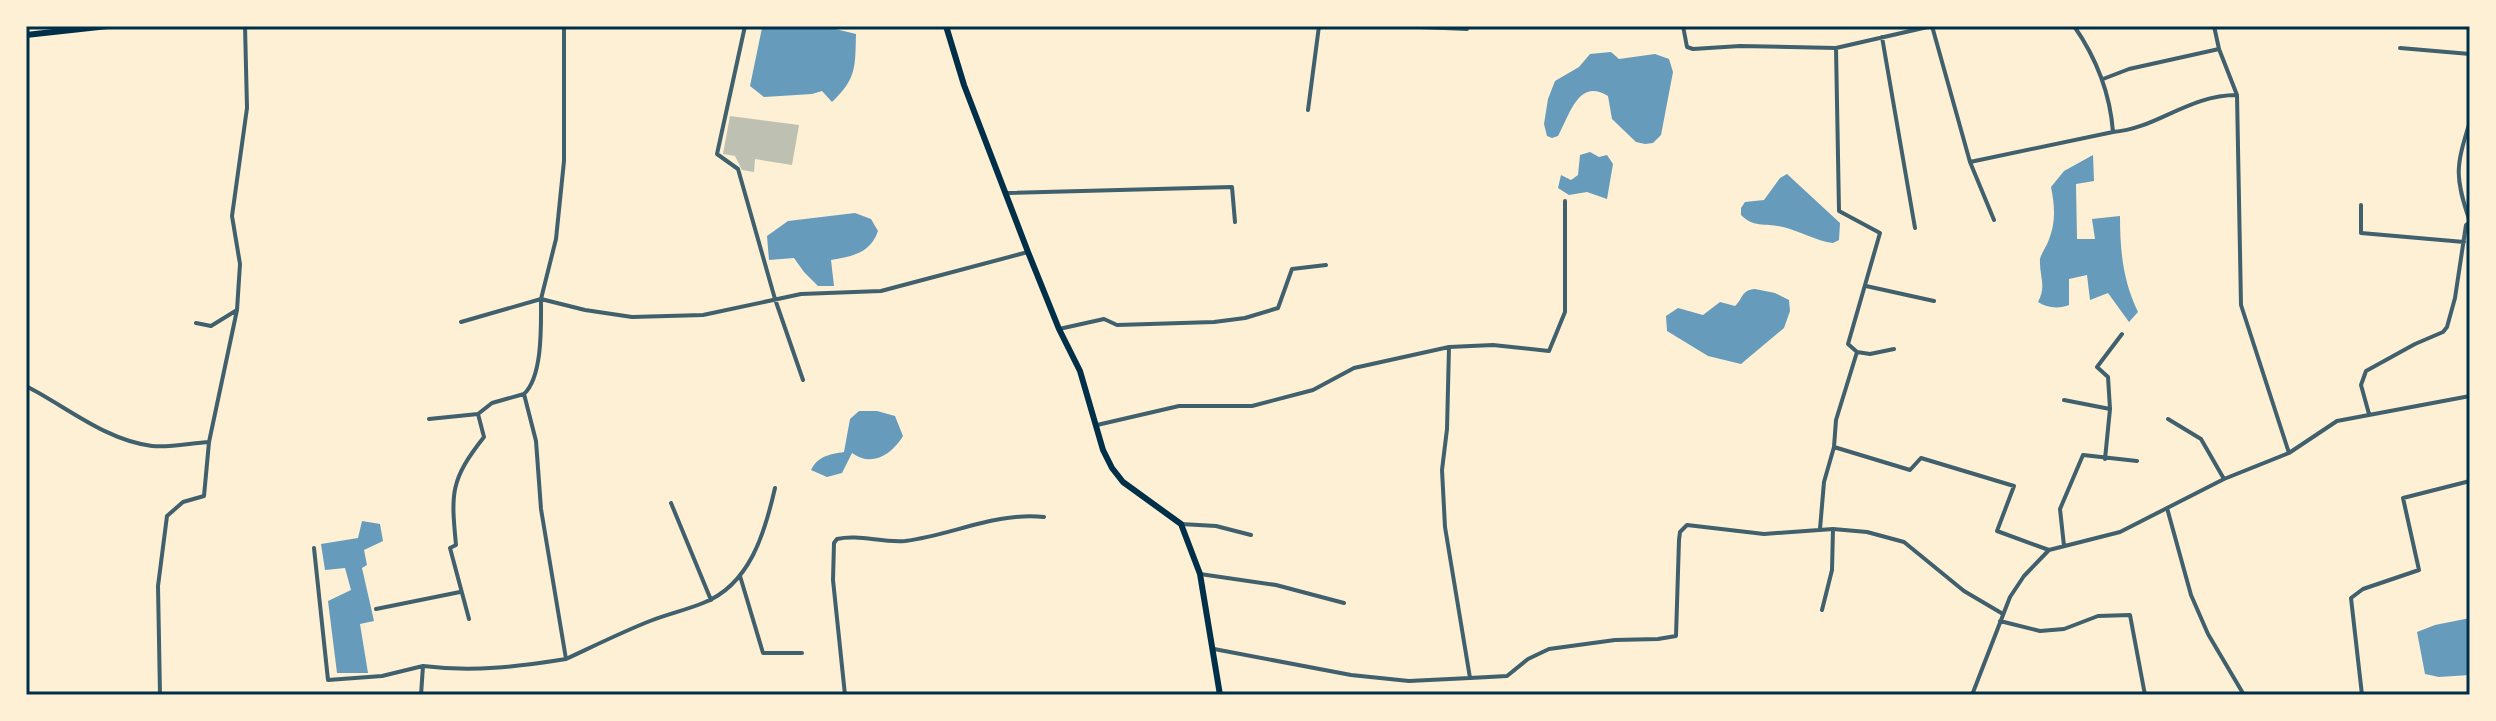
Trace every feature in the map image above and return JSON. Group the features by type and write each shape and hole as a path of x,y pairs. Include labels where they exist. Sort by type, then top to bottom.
{"main road":[{"path":"26,35 108,26"},
{"path":"946,26 964,85 1028,252 1059,329 1080,371 1103,450 1123,482 1181,524 1200,574 1220,695"}],"street":[{"path":"160,695 158,586 167,516 183,502 204,496 209,442 237,310 240,264 232,216 247,108 245,26"},
{"path":"429,419 478,414 492,403 524,394 529,389 540,344 541,299 556,239 564,161 564,26"},
{"path":"745,26 717,154 738,169 775,299 803,380"},
{"path":"1308,110 1319,26"},
{"path":"1397,26 1467,29"},
{"path":"1683,26 1687,47 1693,49 1740,46 1836,48 1932,26 1970,162 1994,220"},
{"path":"2074,26 2091,51 2103,79 2113,132"},
{"path":"2214,26 2219,49 2237,95 2241,305 2289,453"},
{"path":"1882,37 1915,228"},
{"path":"1836,48 1839,211 1880,233 1848,344 1857,352 1870,354 1894,349"},
{"path":"2400,48 2470,54"},
{"path":"2103,79 2129,69 2219,49"},
{"path":"1970,162 2127,130 2192,102 2237,95"},
{"path":"2369,414 2361,385 2366,371 2443,332 2447,327 2455,298 2466,225 2470,222 2458,186 2460,152 2470,121"},
{"path":"1007,193 1232,187 1235,222"},
{"path":"1097,425 1179,406 1252,406 1313,390 1354,368 1449,347 1493,345 1549,351 1565,312 1565,201"},
{"path":"2361,205 2361,233 2464,242"},
{"path":"461,322 541,299 632,317 703,315 801,294 881,291 1028,252"},
{"path":"1059,329 1104,319 1117,325 1245,318 1278,308 1292,269 1326,265"},
{"path":"1866,286 1934,301"},
{"path":"196,323 211,326 237,310"},
{"path":"2105,459 2110,409 2108,377 2097,367 2122,334"},
{"path":"1449,347 1447,429 1442,470 1445,527 1470,678"},
{"path":"1820,529 1824,482 1834,447 1836,420 1857,352"},
{"path":"26,386 88,423 133,441 153,446 209,442"},
{"path":"524,394 536,441 541,509 566,659"},
{"path":"1972,695 2003,614 2024,576 2049,550 2120,532 2224,479 2289,453 2337,421 2470,396"},
{"path":"2064,400 2110,409"},
{"path":"469,619 450,548 456,545 453,492 456,480 484,437 478,414"},
{"path":"2168,419 2201,439 2224,479"},
{"path":"1834,447 1910,470 1921,458 2014,486 1997,531 2049,550"},
{"path":"2064,546 2060,509 2083,455 2137,461"},
{"path":"2362,695 2351,598 2363,589 2419,570 2403,498 2470,481"},
{"path":"314,548 328,680 382,676 423,666 461,670 514,667 566,659 652,620 724,593 745,571 768,522 775,488"},
{"path":"671,503 711,600"},
{"path":"2167,508 2191,595 2208,634 2244,695"},
{"path":"845,695 833,580 834,543 837,539 903,541 969,527 997,517 1044,517"},
{"path":"1181,524 1216,526 1251,535"},
{"path":"1214,649 1351,675 1409,681 1493,679 1507,676 1528,659 1549,649 1676,636 1679,540 1680,532 1687,525 1772,534 1833,529 1867,532 1904,542 1964,591 2003,614"},
{"path":"1822,610 1832,570 1833,529"},
{"path":"1200,574 1276,585 1344,603"},
{"path":"740,576 763,653 802,653"},
{"path":"376,609 460,592"},
{"path":"2000,621 2040,631 2064,629 2098,616 2130,615 2145,695"},
{"path":"421,695 423,666"}],"water":[{"path":"823,26 856,34 853,71 846,86 832,102 822,91 764,97 750,86 762,28"},
{"path":"1611,52 1619,59 1655,54 1669,59 1673,72 1661,135 1653,143 1636,142 1612,119 1608,96 1598,91 1582,95 1558,136 1547,136 1544,124 1555,81 1579,67 1590,54"},
{"path":"1590,152 1599,157 1607,155 1613,164 1607,199 1587,192 1569,195 1558,188 1561,175 1571,180 1578,175 1580,155"},
{"path":"2093,155 2094,181 2076,184 2077,239 2095,239 2092,219 2120,216 2123,266 2138,312 2129,322 2108,293 2090,300 2087,275 2069,279 2069,305 2053,307 2038,302 2042,286 2040,259 2054,222 2051,187 2064,171"},
{"path":"1787,174 1840,223 1839,240 1827,242 1783,227 1755,223 1741,215 1745,202 1764,200 1780,178"},
{"path":"855,213 871,219 878,231 865,249 831,260 834,286 818,286 794,258 769,260 767,236 788,221"},
{"path":"1755,289 1789,300 1790,311 1784,328 1741,364 1708,356 1667,331 1666,316 1678,308 1703,315 1720,302 1735,306 1745,293"},
{"path":"859,411 877,411 895,416 903,436 881,457 867,459 852,453 842,473 827,477 811,470 821,459 844,452 850,419"},
{"path":"362,521 380,524 383,541 364,550 367,565 362,568 374,621 360,624 368,673 337,673 328,601 351,590 345,568 325,570 321,544 358,538"},
{"path":"2470,618 2470,675 2439,677 2425,674 2417,632"}],"building":[{"path":"730,116 799,125 792,165 755,159 754,172 742,170 735,156 723,154"}]}
